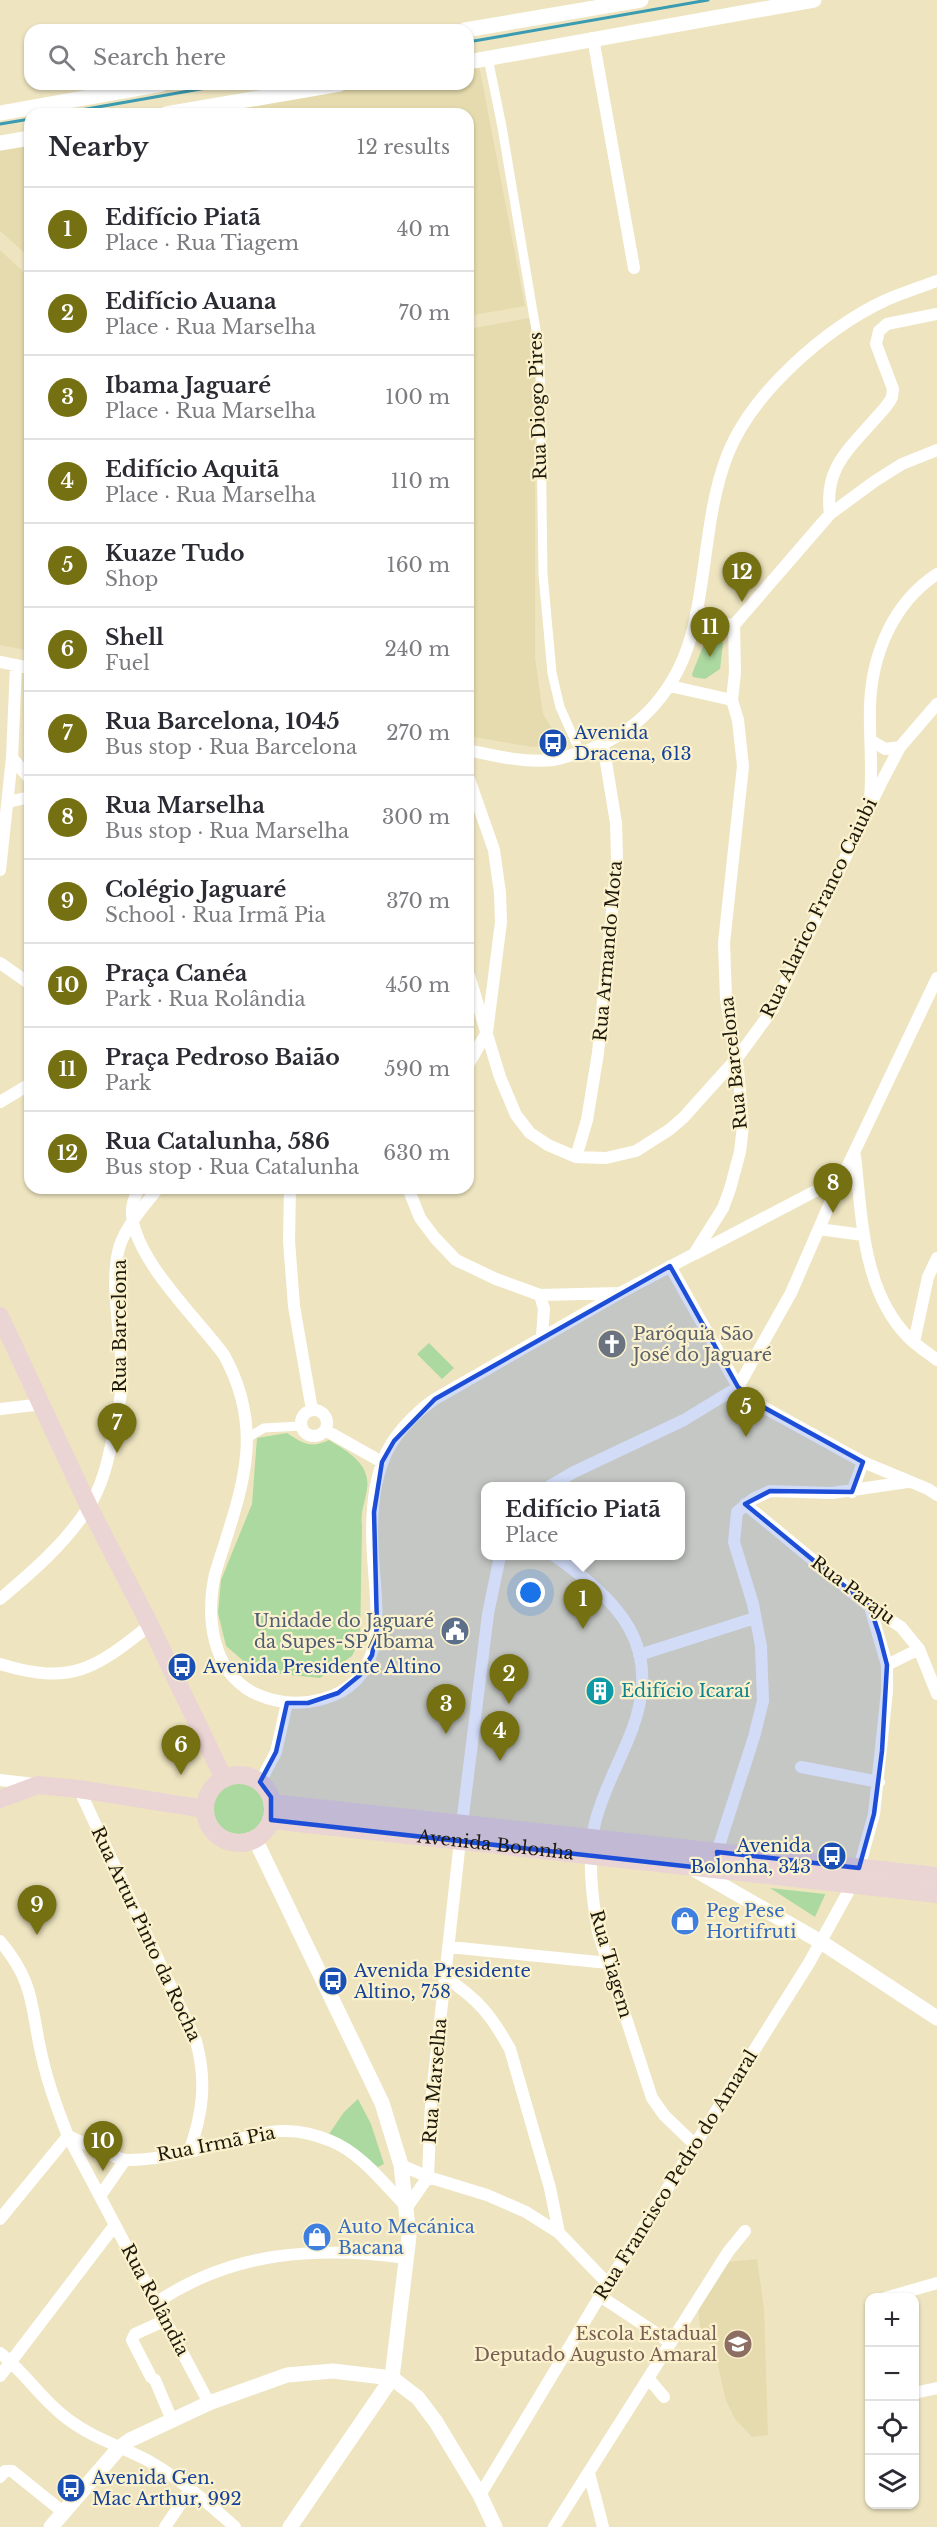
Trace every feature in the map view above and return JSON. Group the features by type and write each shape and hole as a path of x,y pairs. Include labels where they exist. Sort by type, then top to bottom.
{"main road":[{"path":"0,1316 43,1404 89,1507 150,1625 224,1779"},
{"path":"242,1776 260,1782 268,1791 272,1812 262,1834 255,1839 234,1843 221,1838 207,1822 205,1809 210,1791 224,1779 242,1776"},
{"path":"0,1798 38,1785 79,1789 205,1809"},
{"name":"Avenida Bolonha","path":"272,1812 593,1847 720,1869"},
{"name":"Avenida Bolonha","path":"593,1847 689,1866 720,1869 855,1876 937,1876"},
{"name":"Avenida Bolonha","path":"855,1876 937,1894"}],"street":[{"path":"474,28 641,0"},
{"path":"474,61 808,1"},
{"path":"593,38 634,268"},
{"name":"Rua Diogo Pires","path":"488,58 502,127 540,354 543,574 552,674 560,707 580,752"},
{"path":"28,108 128,90"},
{"path":"201,108 305,90"},
{"path":"0,113 24,109"},
{"path":"0,143 24,139"},
{"path":"474,751 532,760 555,760 603,744 634,726 670,686 682,662 693,629 718,486 727,455 749,415 768,392 809,351 843,326 885,301 937,281"},
{"path":"830,514 828,488 833,472 843,456 892,397 893,389 876,344 879,332 887,324 937,314"},
{"path":"696,613 715,622 734,625 830,514 902,464 937,450"},
{"path":"869,808 873,772 870,706 873,682 884,640 895,616 910,597 937,573"},
{"name":"Rua Barcelona","path":"694,1254 723,1208 740,1152 743,1112 726,999 724,968 727,910 743,766 738,720 732,700 735,672 734,625"},
{"path":"0,662 24,667"},
{"path":"0,870 12,758 16,666"},
{"path":"670,686 732,700"},
{"name":"Rua Alarico Franco Caiubi","path":"474,991 500,1077 516,1115 530,1133 548,1145 576,1157 621,1156 649,1144 683,1118 736,1058 773,1009 900,747 937,704"},
{"path":"872,741 885,749 900,747"},
{"name":"Rua Armando Mota","path":"576,1157 587,1120 598,1053 617,859 616,823 603,744"},
{"path":"12,758 24,773"},
{"path":"474,792 491,838 500,893 501,922 487,1032 474,1055"},
{"path":"8,802 24,798"},
{"path":"0,963 24,980"},
{"path":"557,1482 684,1420 738,1387 790,1293 937,978"},
{"path":"0,1102 24,1088"},
{"path":"855,1155 863,1235 869,1261 890,1314 914,1342 937,1360"},
{"path":"137,1194 133,1204 134,1222 143,1250 214,1341 231,1368 244,1408 247,1438 244,1480 215,1574 212,1591 211,1617 218,1651 231,1675 250,1691 287,1703 308,1703 338,1693 360,1675 372,1655 377,1627 372,1534 382,1462 394,1441 426,1405 620,1293 844,1176"},
{"name":"Rua Barcelona","path":"0,1599 46,1559 89,1507 105,1467 121,1396 117,1267 121,1244 154,1194"},
{"path":"290,1194 289,1241 294,1306 312,1410"},
{"path":"410,1194 420,1218 456,1260 496,1279 540,1295 620,1293"},
{"path":"819,1229 863,1235"},
{"path":"914,1342 928,1277 937,1258"},
{"path":"670,1266 738,1387 756,1403 863,1462 928,1489 937,1496"},
{"path":"540,1295 544,1309 542,1336"},
{"path":"0,1409 43,1404"},
{"path":"312,1410 325,1416 327,1423 325,1430 317,1436 309,1436 300,1426 303,1415 312,1410"},
{"path":"247,1438 264,1428 300,1426"},
{"path":"325,1430 382,1462"},
{"path":"852,1492 863,1462"},
{"path":"907,1482 852,1492 770,1491 745,1504 735,1518 734,1542 755,1618 763,1663 763,1701 720,1869 820,1942 937,2018"},
{"name":"Rua Paraju","path":"745,1504 870,1607 901,1627 919,1649 937,1694"},
{"name":"Rua Marselha","path":"428,2177 431,2103 461,1832 488,1614 500,1560"},
{"name":"Rua Tiagem","path":"560,1560 611,1601 630,1627 639,1655 642,1683 639,1711 609,1780 594,1826 593,1904 608,1963 652,2098 664,2115 695,2145"},
{"name":"Rua Francisco Pedro do Amaral","path":"480,2495 600,2296 820,1942 855,1876 874,1814 887,1691 887,1665 870,1607"},
{"path":"639,1655 755,1618"},
{"path":"0,1664 37,1674 51,1675 80,1671 118,1651 150,1625"},
{"path":"887,1665 919,1649"},
{"path":"260,1782 276,1752 287,1703"},
{"path":"801,1767 879,1782"},
{"path":"0,1780 38,1785"},
{"name":"Rua Artur Pinto da Rocha","path":"79,1789 196,2041 204,2078 199,2126 189,2152"},
{"path":"255,1839 382,2103 401,2165 409,2236 392,2378 290,2527"},
{"path":"0,1941 22,1972 31,1994 42,2060 53,2099 68,2136 0,2219"},
{"path":"449,1947 608,1963"},
{"path":"446,1978 473,1996 499,2029 510,2049 550,2188 559,2233"},
{"name":"Rua Irmã Pia","path":"68,2136 125,2160 189,2152 261,2132 289,2131 309,2135 331,2140 351,2152 407,2206"},
{"name":"Rua Rolândia","path":"68,2136 209,2403"},
{"path":"100,2196 125,2160"},
{"path":"401,2165 428,2177 500,2200 526,2212 559,2233 608,2284"},
{"path":"407,2206 428,2177"},
{"path":"0,2376 115,2225"},
{"path":"554,2527 728,2252 745,2231"},
{"path":"157,2302 179,2288 254,2260 291,2253 336,2252 406,2258"},
{"path":"902,2293 937,2283"},
{"path":"600,2296 671,2343"},
{"path":"166,2320 135,2334 132,2340 151,2377 155,2380 172,2420"},
{"path":"0,2353 11,2361 58,2412 97,2439 146,2460 190,2490 235,2527"},
{"path":"51,2527 119,2448 138,2436 209,2403 287,2375 333,2372 392,2378 408,2388 435,2422 480,2495 495,2527"},
{"path":"649,2379 663,2397"},
{"path":"919,2392 937,2388"},
{"path":"0,2477 5,2471 12,2471 63,2512"},
{"path":"589,2473 603,2527"},
{"path":"165,2527 190,2490"}],"highlighted area":[{"path":"670,1266 738,1387 756,1403 863,1462 852,1492 770,1491 745,1504 870,1607 879,1634 887,1665 882,1751 874,1814 859,1868 717,1852 720,1870 271,1820 271,1797 260,1782 276,1752 287,1703 308,1703 338,1693 360,1675 372,1655 377,1627 374,1512 382,1462 394,1441 435,1399"}],"shaded area":[{"path":"479,65 525,306 474,315 474,108 231,108 335,90 474,90 474,66"},
{"path":"24,144 24,253 0,231 0,148"},
{"path":"0,250 24,272 24,650 0,645"},
{"path":"529,318 535,344 535,658 543,714 562,745 532,747 474,737 474,328"},
{"name":"Escola Estadual Deputado Augusto Amaral","path":"757,2259 764,2309 768,2435 752,2437 735,2419 726,2401 715,2353 700,2327 698,2307 726,2262"}],"green space":[{"path":"708,634 719,638 723,643 720,669 705,679 693,677 692,674"},
{"path":"429,1343 454,1368 442,1379 417,1354"},
{"path":"287,1433 307,1444 323,1443 329,1440 356,1459 365,1472 367,1480 362,1516 360,1640 352,1656 320,1678 281,1674 247,1664 226,1646 218,1613 221,1580 252,1504 257,1438"},
{"path":"239,1782 249,1784 257,1790 263,1798 265,1808 263,1818 257,1826 249,1832 239,1834 229,1832 221,1826 215,1818 213,1808 215,1798 221,1790 229,1784"},
{"path":"770,1888 825,1894 825,1895 815,1917"},
{"path":"358,2099 371,2124 384,2164 378,2167 340,2139 329,2134 344,2112"}],"waterway":[{"path":"474,41 708,0"},
{"path":"92,108 195,90"},
{"path":"0,124 24,120"}],"place":[{"name":"Rua Catalunha, 586","path":"742,602"},
{"name":"Praça Pedroso Baião","path":"710,657"},
{"name":"Avenida Dracena, 613","path":"553,743"},
{"name":"Rua Marselha","path":"833,1213"},
{"name":"Paróquia São José do Jaguaré","path":"612,1344"},
{"name":"Kuaze Tudo","path":"746,1437"},
{"name":"Rua Barcelona, 1045","path":"117,1453"},
{"name":"Edifício Piatã","path":"583,1629"},
{"name":"Unidade do Jaguaré da Supes-SP/Ibama","path":"455,1631"},
{"name":"Avenida Presidente Altino","path":"182,1667"},
{"name":"Edifício Icaraí","path":"600,1691"},
{"name":"Edifício Auana","path":"509,1704"},
{"name":"Ibama Jaguaré","path":"446,1734"},
{"name":"Edifício Aquitã","path":"500,1761"},
{"name":"Shell","path":"181,1775"},
{"name":"Avenida Bolonha, 343","path":"832,1856"},
{"name":"Peg Pese Hortifruti","path":"685,1921"},
{"name":"Colégio Jaguaré","path":"37,1935"},
{"name":"Avenida Presidente Altino, 758","path":"333,1981"},
{"name":"Praça Canéa","path":"103,2171"},
{"name":"Auto Mecánica Bacana","path":"317,2237"},
{"name":"Escola Estadual Deputado Augusto Amaral","path":"738,2344"},
{"name":"Avenida Gen. Mac Arthur, 992","path":"71,2488"}]}
